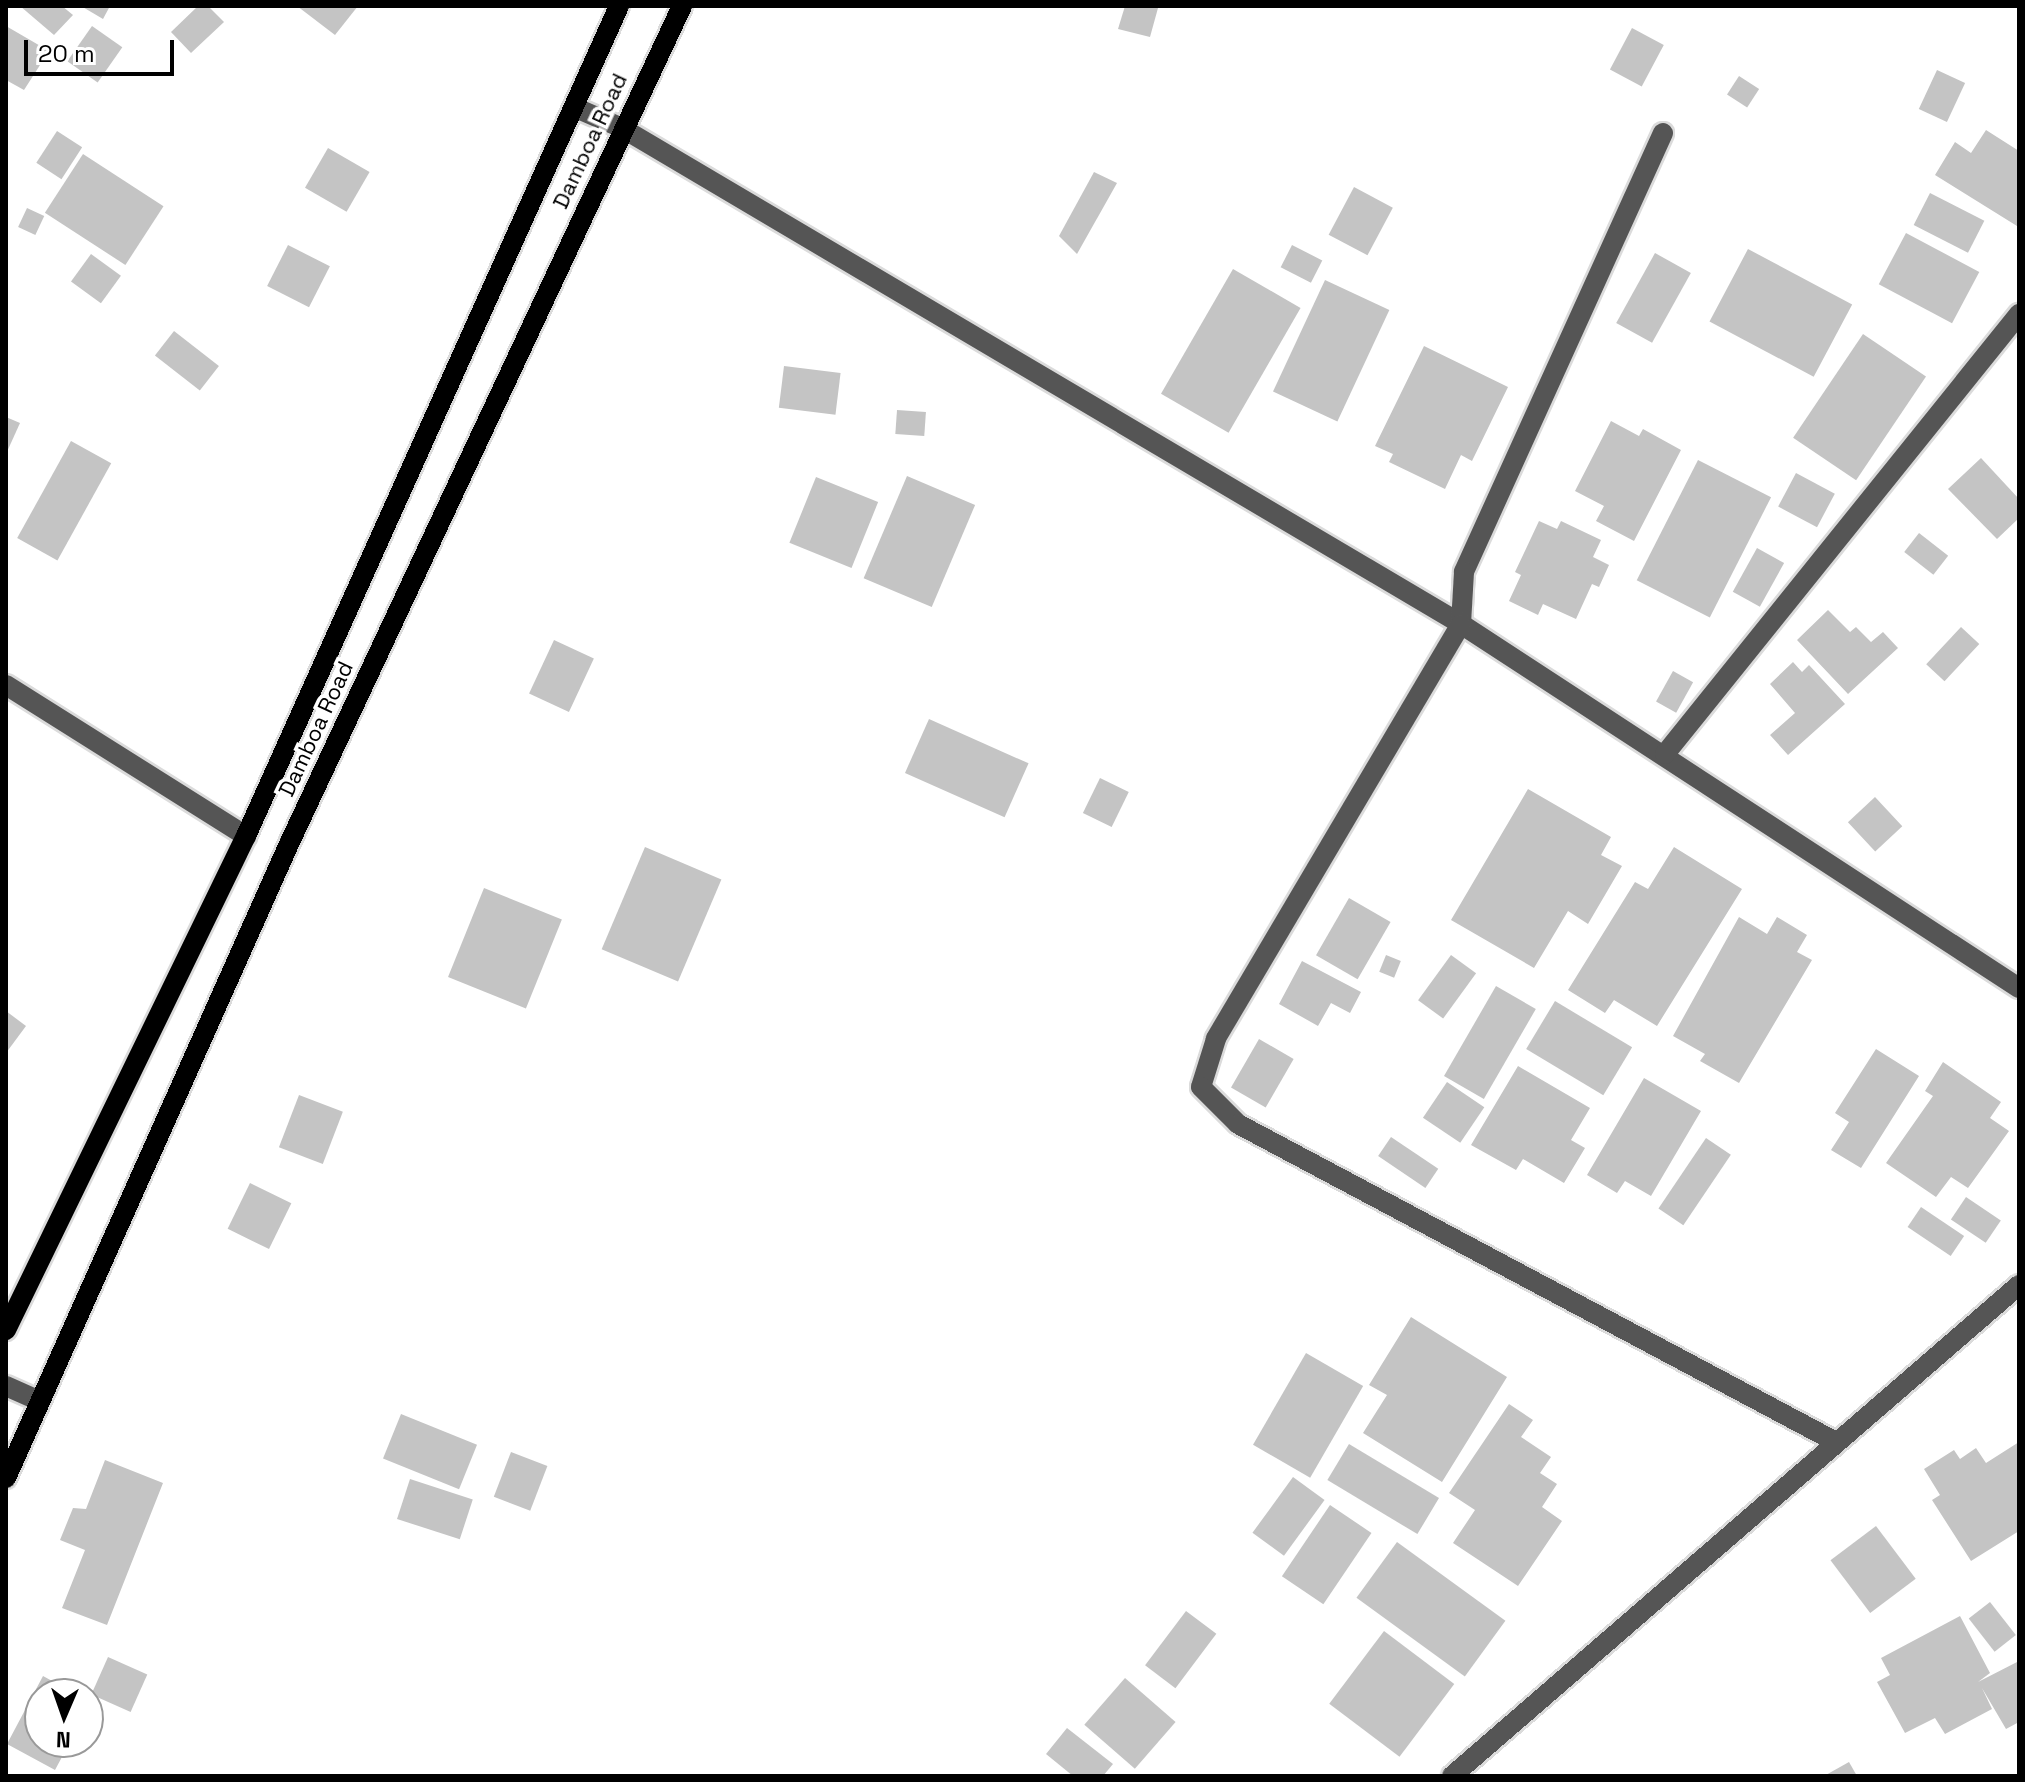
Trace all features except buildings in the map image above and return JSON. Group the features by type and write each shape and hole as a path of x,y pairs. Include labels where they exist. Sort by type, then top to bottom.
{"main road":[{"name":"Damboa Road","path":"6,1330 246,836 576,108 619,6"},
{"name":"Damboa Road","path":"6,1478 37,1400 675,9"}],"street":[{"path":"576,108 622,128 1461,624 1665,754 2019,988"},
{"path":"1663,133 1464,572 1461,624 1216,1039 1201,1087 1238,1124 1836,1442"},
{"path":"1665,754 2019,314"},
{"path":"6,685 246,836"},
{"path":"1452,1776 2019,1285"},
{"path":"6,1386 37,1400"}]}
